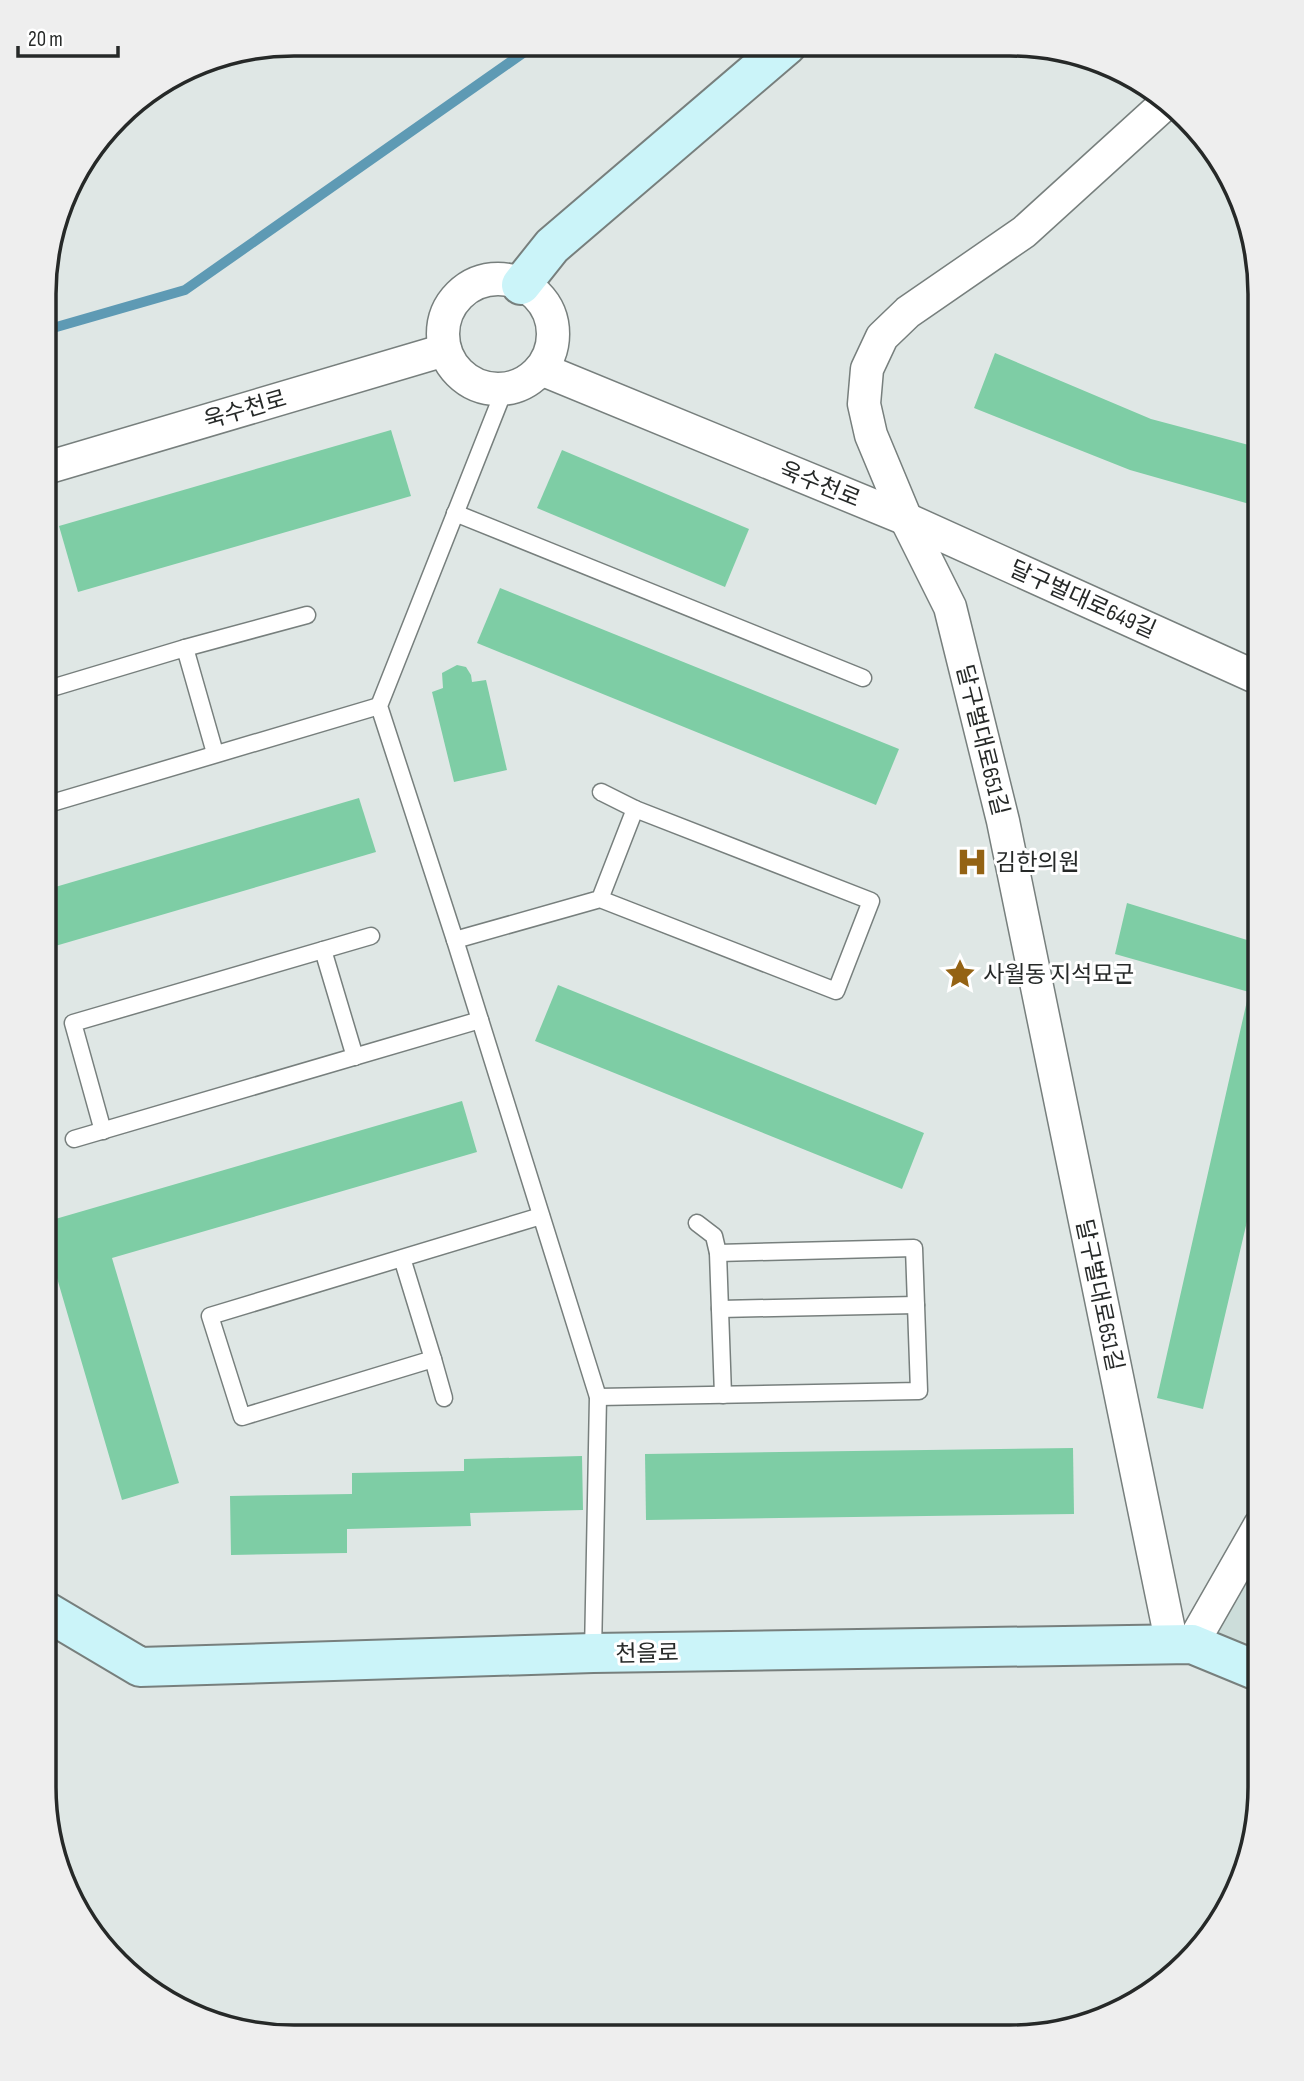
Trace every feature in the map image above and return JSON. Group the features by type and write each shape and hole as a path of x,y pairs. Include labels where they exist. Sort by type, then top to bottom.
{"street":[{"path":"521,285 552,246 774,56"},
{"name":"달구벌대로651길","path":"1159,109 1024,232 908,312 882,337 867,369 864,404 871,435 906,519 950,607 1003,821 1182,1645"},
{"path":"492,279 510,280 521,285 528,287 541,300 550,316 553,334 550,353 541,369 510,388 492,389 475,384 460,374 445,350 443,325 449,308 459,294 474,284 492,279"},
{"name":"욱수천로","path":"56,465 445,350"},
{"name":"욱수천로","path":"541,369 906,519"},
{"name":"달구벌대로649길","path":"906,519 1248,673"},
{"path":"1182,1645 1247,1545"},
{"name":"천을로","path":"56,1617 140,1667 593,1653 1182,1645 1247,1668"}],"lane":[{"path":"505,388 379,706 598,1397 593,1653"},
{"path":"455,513 863,678"},
{"path":"56,687 307,615"},
{"path":"185,648 215,754"},
{"path":"56,802 379,706"},
{"path":"455,940 600,899 836,991 871,901 635,809 601,792"},
{"path":"600,899 635,809"},
{"path":"103,1130 73,1023 372,936"},
{"path":"323,950 355,1057"},
{"path":"74,1139 480,1020"},
{"path":"433,1359 242,1418 210,1316 541,1216"},
{"path":"698,1223 714,1236 718,1253 723,1395"},
{"path":"598,1397 919,1391 914,1248 718,1253"},
{"path":"402,1258 444,1398"},
{"path":"720,1309 916,1305"}],"shaded area":[{"path":"1247,1547 1247,1667 1192,1644"}],"building":[{"path":"995,353 1151,419 1248,445 1248,504 1130,470 974,408"},
{"path":"391,430 411,496 78,592 59,526"},
{"path":"562,450 749,529 725,587 537,508"},
{"path":"500,588 899,749 876,805 477,643"},
{"path":"457,665 466,667 472,682 486,680 507,770 454,782 432,692 443,688 442,673"},
{"path":"359,798 376,852 56,946 56,887"},
{"path":"1127,903 1248,940 1248,992 1115,954"},
{"path":"558,985 924,1133 902,1189 535,1041"},
{"path":"1248,998 1247,1220 1203,1409 1157,1398"},
{"path":"462,1101 477,1152 112,1258 179,1483 122,1500 56,1275 56,1219"},
{"path":"1073,1448 1074,1514 646,1520 645,1454"},
{"path":"582,1456 583,1510 470,1513 471,1526 347,1529 347,1553 231,1555 230,1496 352,1494 352,1473 464,1471 464,1459"}],"waterway":[{"path":"56,327 185,290 519,56"}],"place":[{"name":"김한의원","path":"972,862"},
{"name":"사월동 지석묘군","path":"960,974"}]}
